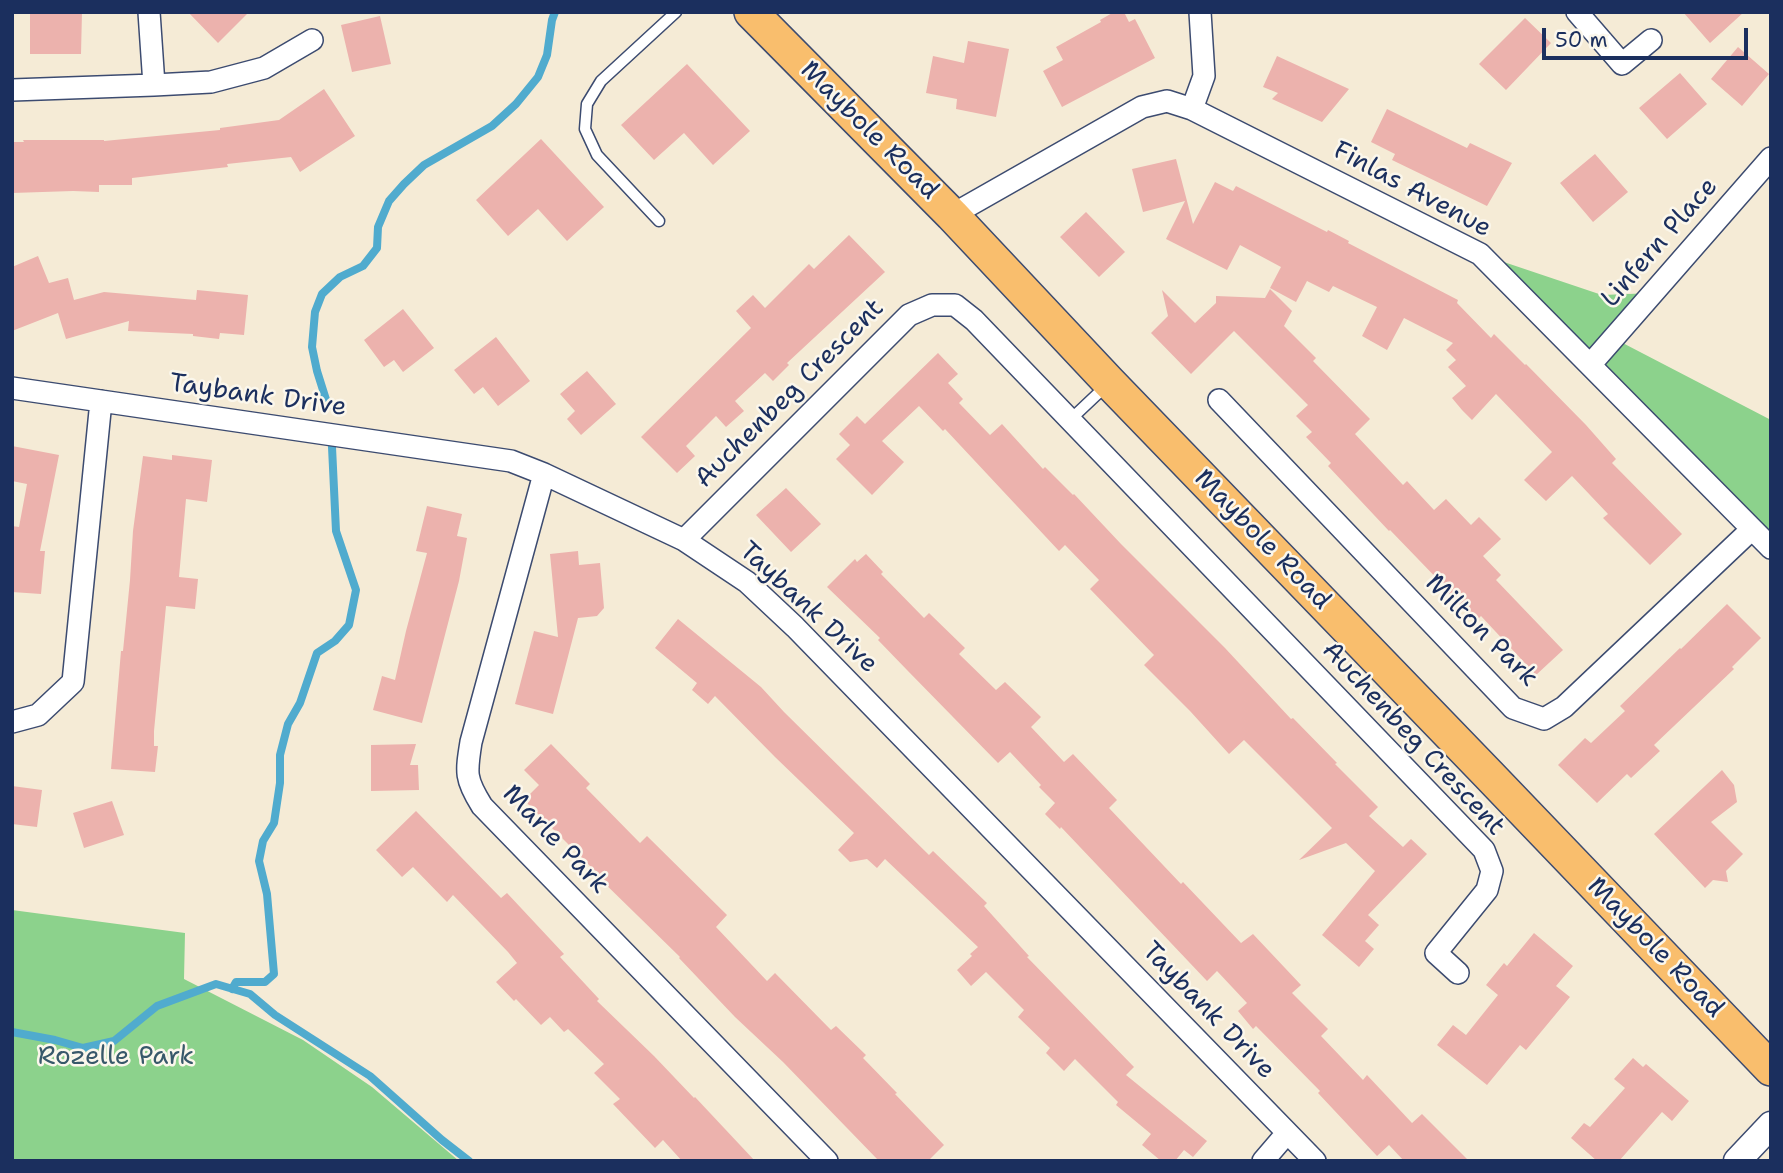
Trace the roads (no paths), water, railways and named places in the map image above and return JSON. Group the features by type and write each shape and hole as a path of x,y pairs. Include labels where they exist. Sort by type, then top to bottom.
{"main road":[{"name":"Maybole Road","path":"751,12 952,215 1109,382 1771,1069"}],"street":[{"path":"149,12 154,85"},
{"path":"1192,109 1204,76 1200,12"},
{"path":"1577,12 1622,64 1651,40"},
{"path":"12,90 211,82 264,68 312,40"},
{"name":"Finlas Avenue","path":"952,215 1142,107 1167,101 1192,109 1480,254 1771,548"},
{"name":"Linfern Place","path":"1590,365 1771,158"},
{"name":"Auchenbeg Crescent","path":"684,540 909,316 932,305 955,305 974,320 1071,419 1483,850 1492,871 1487,890 1436,953 1458,973"},
{"name":"Taybank Drive","path":"12,388 510,461 544,474 684,540 747,582 795,627 1315,1161"},
{"name":"Milton Park","path":"1219,400 1513,708 1544,719 1564,706 1752,529"},
{"path":"12,722 38,715 73,682 101,401"},
{"name":"Marle Park","path":"544,474 471,742 467,766 470,786 482,806 827,1161"},
{"path":"1737,1161 1771,1125"},
{"path":"1263,1161 1287,1133"}],"lane":[{"path":"659,220 597,155 585,129 587,104 601,81 676,12"},
{"path":"1071,419 1109,382"}],"waterway":[{"path":"328,406 312,347 315,312 322,294 340,277 363,266 377,248 378,227 389,201 404,184 424,165 492,126 516,104 538,77 547,55 555,12"},
{"path":"232,989 236,982 265,982 274,974 267,894 259,861 263,841 274,823 280,783 280,755 288,724 300,703 317,653 335,641 349,625 356,590 336,531 332,447"},
{"path":"12,1032 83,1048 114,1041 157,1006 216,984 250,994 275,1015 370,1076 469,1161"}],"park label":[{"name":"Rozelle Park","path":"116,1057"}]}
